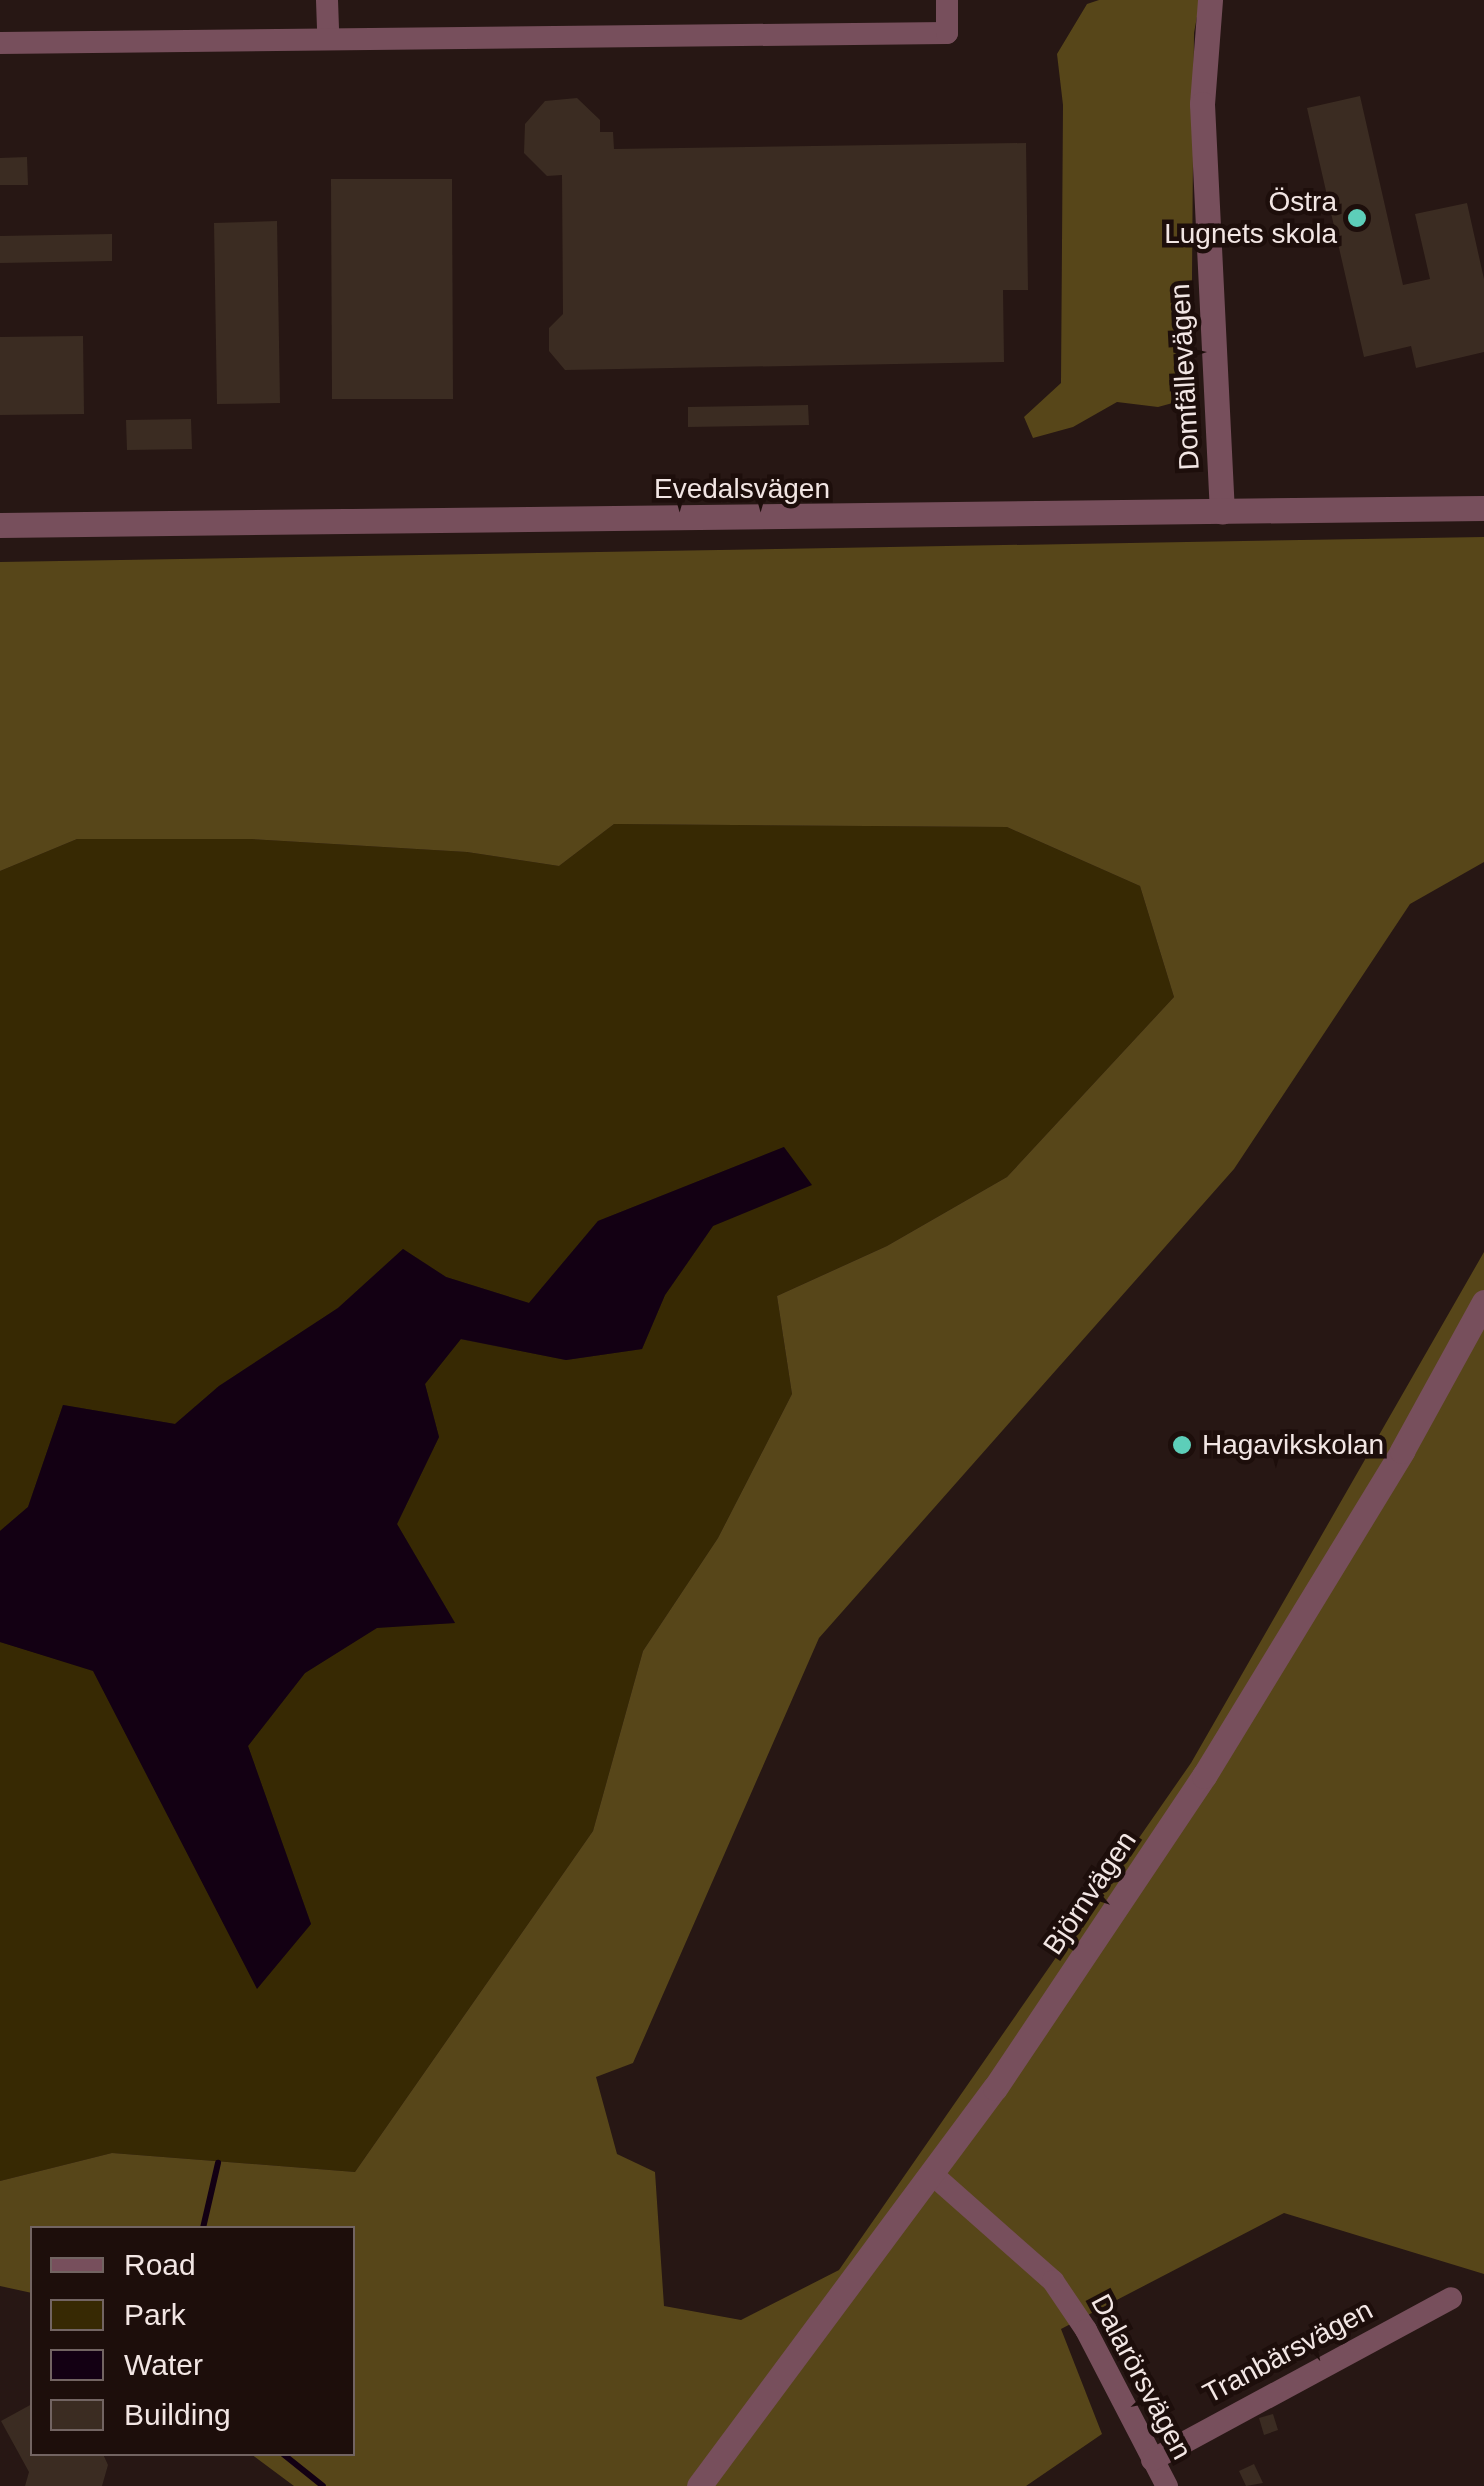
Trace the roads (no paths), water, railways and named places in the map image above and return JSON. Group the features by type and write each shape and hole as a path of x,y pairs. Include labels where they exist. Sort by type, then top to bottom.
{"street":[{"path":"327,0 328,38"},
{"path":"0,43 948,33 947,0"},
{"name":"Domfällevägen","path":"1210,0 1202,104 1222,512"},
{"name":"Evedalsvägen","path":"0,525 1484,508"},
{"name":"Björnvägen","path":"699,2486 932,2174 1204,1776 1402,1451 1484,1302"},
{"name":"Dalarörsvägen","path":"932,2174 1053,2281 1086,2330 1167,2486"},
{"name":"Tranbärsvägen","path":"1152,2460 1451,2298"}],"water":[{"path":"784,1147 812,1185 713,1226 665,1295 642,1349 566,1360 461,1339 425,1384 439,1437 397,1524 455,1623 377,1628 305,1673 248,1746 311,1924 257,1989 93,1671 0,1642 0,1531 28,1507 63,1405 175,1424 219,1386 338,1308 403,1249 446,1277 529,1303 598,1221"}],"waterway":[{"path":"203,2226 218,2163"},
{"path":"286,2456 323,2486"}],"place":[{"name":"Östra Lugnets skola","path":"1357,218"},
{"name":"Hagavikskolan","path":"1182,1445"}]}
